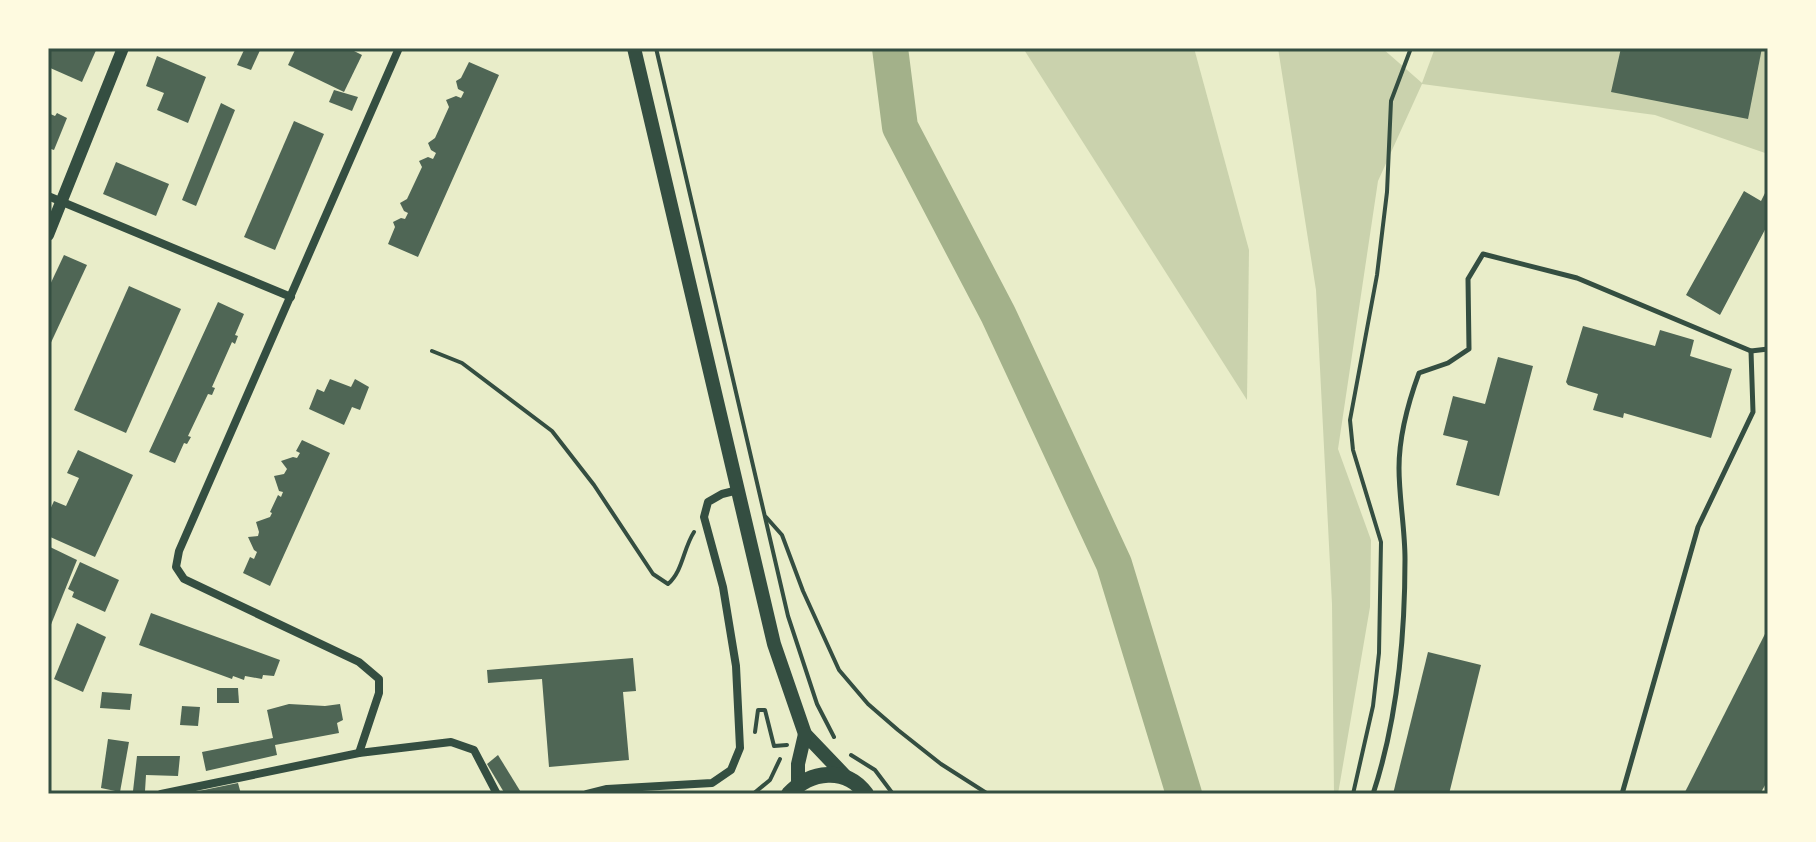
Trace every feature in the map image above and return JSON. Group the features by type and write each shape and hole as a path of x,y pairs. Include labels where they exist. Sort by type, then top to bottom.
{"main road":[{"path":"634,48 774,644 805,734 866,794"},
{"path":"793,789 805,734"},
{"path":"793,789 813,776 830,774 847,778"}],"street":[{"path":"48,235 123,48"},
{"path":"359,753 379,693 379,679 359,662 184,579 176,567 179,551 399,48"},
{"path":"48,196 291,297"},
{"path":"587,794 607,789 712,783 731,770 740,748 736,666 723,587 704,517 708,502 722,494 740,496"},
{"path":"161,794 359,753 451,742 474,750 497,794"}],"lane":[{"path":"1373,794 1402,645 1405,548 1399,467 1407,406 1419,373 1448,363 1469,349 1468,279 1483,254 1577,278 1751,351 1768,349"},
{"path":"1622,794 1698,527 1753,412 1751,351"}],"path":[{"path":"656,48 764,516 800,656 832,734 841,745"},
{"path":"1353,794 1376,680 1381,542 1353,450 1350,420 1380,248 1387,192 1391,101 1411,48"},
{"path":"432,351 462,363 552,431 594,485 653,574 668,584 677,576 686,544 704,517"},
{"path":"740,496 754,504 782,535 821,634 839,670 868,704 898,730 941,764 988,794"},
{"path":"740,748 753,747 758,710 765,710 774,746 784,745 770,780 753,794"},
{"path":"848,753 875,770 893,794"}],"green space":[{"path":"1023,48 1194,48 1249,250 1247,400"},
{"path":"1278,48 1382,48 1422,83 1435,48 1768,48 1768,154 1655,115 1422,84 1378,181 1338,449 1371,540 1370,607 1338,794 1334,794 1332,604 1316,290"}],"building":[{"path":"48,48 97,48 82,82 48,67"},
{"path":"245,48 261,48 251,70 237,65"},
{"path":"296,48 348,48 362,55 344,92 288,65"},
{"path":"1621,48 1762,48 1748,119 1611,92"},
{"path":"157,56 206,77 188,123 157,110 164,93 146,86"},
{"path":"469,62 499,75 418,257 388,244 395,227 393,222 405,219 408,213 400,203 407,199 422,167 419,161 428,157 433,159 436,153 428,143 435,138 449,107 446,100 456,96 461,98 464,92 458,89 456,81 461,78"},
{"path":"334,90 358,97 352,111 329,102"},
{"path":"221,103 235,110 196,206 182,200"},
{"path":"48,113 67,118 54,150 48,148"},
{"path":"294,121 324,134 275,250 244,237"},
{"path":"116,162 169,184 156,216 103,194"},
{"path":"1768,187 1768,224 1720,315 1686,295 1744,191 1761,201"},
{"path":"64,255 87,265 48,349 48,289"},
{"path":"129,286 181,309 126,433 74,410"},
{"path":"218,302 244,314 235,335 238,336 235,344 232,342 212,387 215,388 212,395 208,394 188,436 191,437 187,444 184,443 175,463 149,452"},
{"path":"1583,326 1655,346 1660,330 1694,340 1690,356 1732,369 1711,438 1624,413 1623,418 1593,410 1598,394 1566,382"},
{"path":"1498,357 1533,366 1499,496 1456,485 1468,441 1443,435 1453,396 1485,404"},
{"path":"330,379 351,387 355,379 369,387 360,410 352,407 344,425 309,409 317,389 324,392"},
{"path":"302,440 330,453 270,586 243,573 250,557 254,559 257,552 248,537 258,536 256,522 270,517 278,495 281,497 283,492 279,491 274,476 284,474 287,469 281,461 297,458 300,453 296,451"},
{"path":"78,450 133,475 95,557 48,536 48,514 54,501 66,506 79,478 67,473"},
{"path":"48,546 77,560 48,632"},
{"path":"80,562 119,580 105,612 72,597 74,592 68,589"},
{"path":"151,613 280,660 274,676 263,675 262,679 245,676 244,680 233,676 232,679 139,645"},
{"path":"77,623 106,637 83,692 54,679"},
{"path":"1768,628 1768,780 1760,794 1684,794"},
{"path":"1428,652 1481,665 1449,794 1393,794"},
{"path":"633,658 636,691 623,692 629,760 549,767 542,679 488,683 487,670"},
{"path":"217,688 238,688 239,703 217,703"},
{"path":"102,692 132,694 130,710 100,708"},
{"path":"289,704 340,704 343,720 337,723 339,733 275,745 277,755 206,771 202,752 273,738 267,710"},
{"path":"182,706 200,707 198,726 180,725"},
{"path":"108,739 129,742 120,792 101,788"},
{"path":"498,755 522,794 505,794 487,764"},
{"path":"137,756 180,756 178,776 146,775 145,791 133,791"},
{"path":"238,783 241,794 189,793"}],"waterway":[{"path":"890,48 900,127 998,314 1114,564 1184,794"}]}
